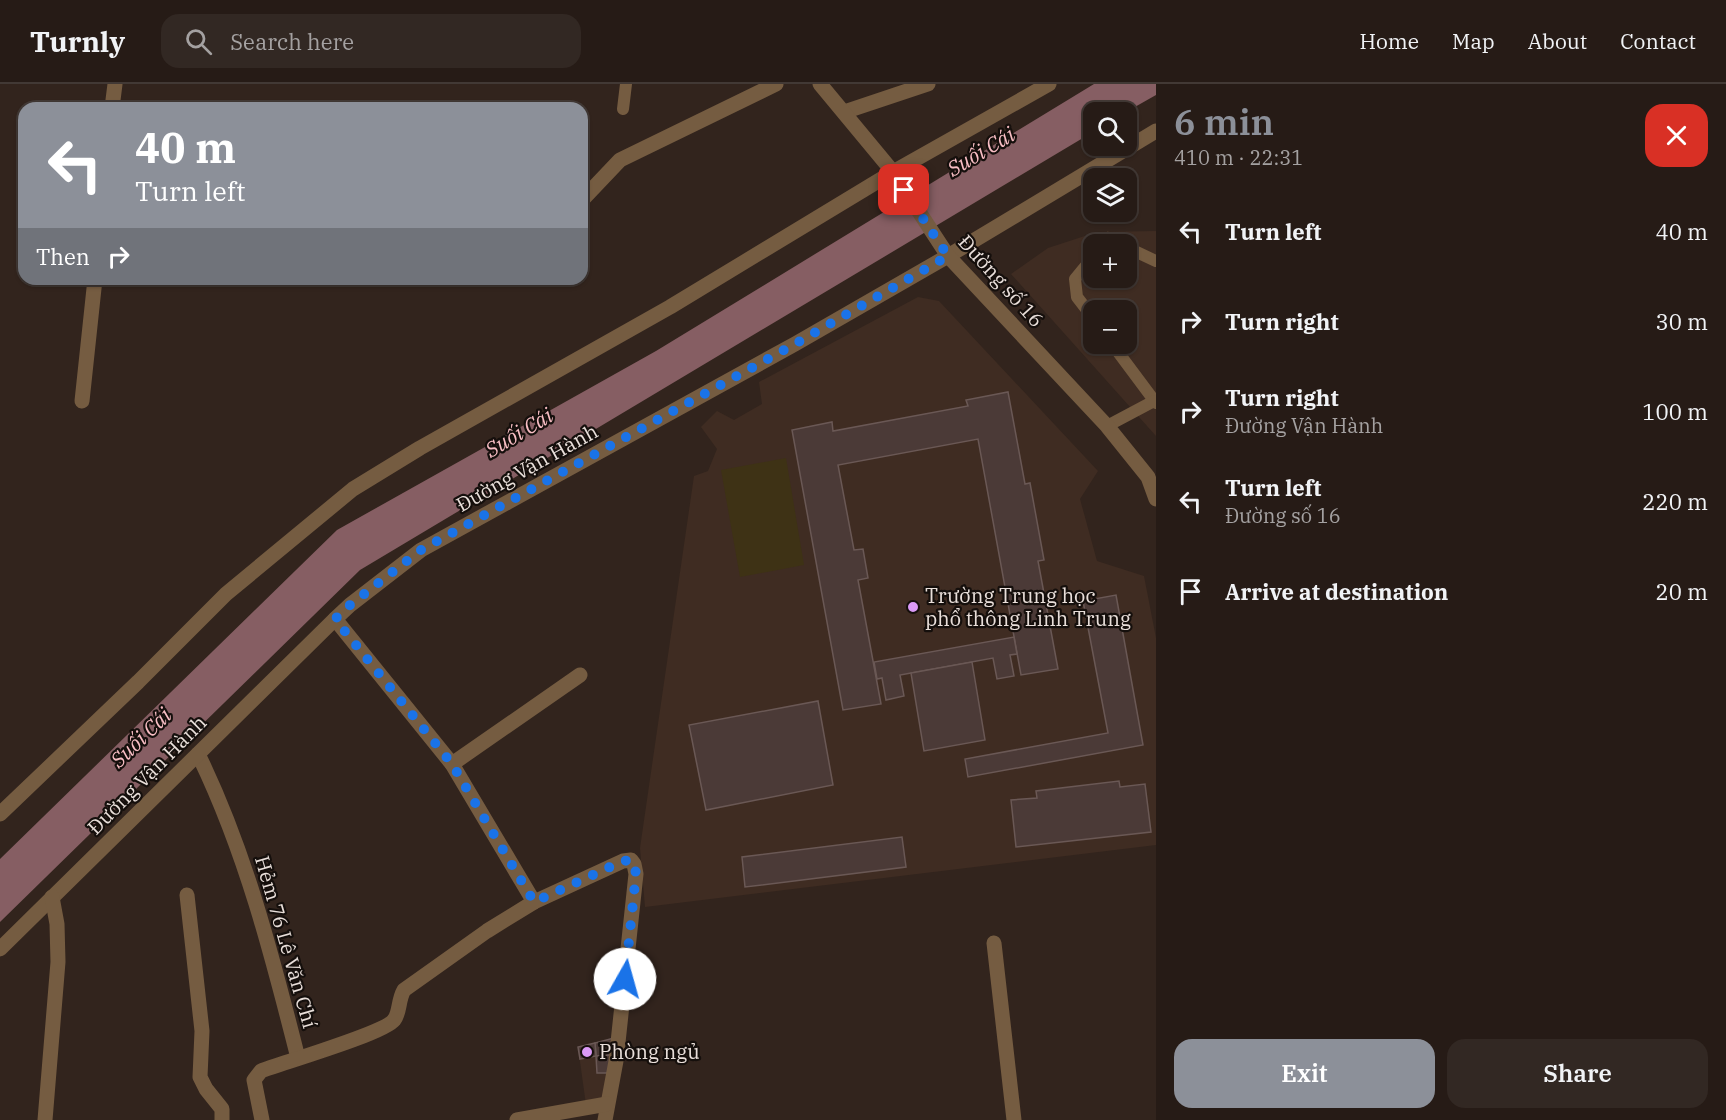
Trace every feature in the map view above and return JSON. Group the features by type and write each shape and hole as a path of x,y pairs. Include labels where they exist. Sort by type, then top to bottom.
{"street":[{"path":"113,102 115,84"},
{"path":"588,194 620,160 776,84"},
{"name":"Đường số 16","path":"820,84 892,171 948,256 1107,426 1148,477 1156,499"},
{"path":"844,112 927,84"},
{"path":"0,814 226,594 353,489 420,448 670,307 892,171 1049,84"},
{"name":"Đường Vận Hành","path":"0,949 335,619 421,550 795,344 948,256 1156,131"},
{"path":"82,401 94,285"},
{"path":"335,619 452,764 534,902"},
{"path":"452,764 580,675"},
{"name":"Hẻm 76 Lê Văn Chí","path":"198,754 211,781 238,852 273,960 297,1058 261,1071 254,1080 262,1120"},
{"path":"297,1058 360,1038 390,1024 396,1019 404,990 487,931 534,902 623,861 631,860 636,874 628,960 616,1061 605,1120"},
{"path":"187,895 202,1031 200,1077 206,1089 222,1109 222,1120"},
{"path":"45,1120 58,962 57,924 52,897"},
{"path":"994,943 1014,1120"},
{"path":"517,1120 607,1104"}],"lane":[{"path":"623,109 626,84"},
{"path":"1137,252 1156,261"},
{"path":"1083,269 1075,279 1077,297 1083,305"},
{"path":"1107,426 1155,402 1119,354"}],"shaded area":[{"path":"1156,231 1156,436 1011,274 1048,248 1083,237 1083,288 1137,288 1137,234 1091,234"},
{"name":"Trường Trung học phổ thông Linh Trung","path":"918,297 939,301 1098,471 1080,499 1097,561 1144,576 1156,638 1156,845 645,907 640,848 694,476 708,471 717,449 701,427 717,411 734,420 762,404 759,382"},
{"path":"786,458 804,565 740,577 721,470"},
{"path":"614,1038 605,1102 586,1105 578,1047"}],"water":[{"name":"Suối Cái","path":"1094,84 1156,84 1156,95 1137,106 1137,102 1083,102 1083,138 360,570 0,922 0,859 337,530 656,351"}],"building":[{"path":"1008,392 1025,484 1030,483 1044,560 1038,561 1058,669 1021,675 978,439 838,465 854,550 863,549 868,578 858,580 881,704 843,710 792,430 832,422 833,431 968,406 966,400"},
{"path":"1116,595 1143,745 968,777 965,759 1108,733 1083,601"},
{"path":"1014,637 1017,654 1010,655 1014,676 997,679 993,658 900,675 904,696 886,700 882,678 877,679 874,662"},
{"path":"972,662 985,740 924,751 911,673"},
{"path":"818,701 833,785 706,810 689,725"},
{"path":"1119,781 1120,787 1145,784 1151,832 1016,847 1011,800 1037,798 1036,791"},
{"path":"902,837 906,867 745,887 742,857"},
{"path":"614,1038 613,1055 596,1056 595,1043"},
{"name":"Phòng ngủ","path":"595,1043 596,1056 580,1059 578,1047"},
{"path":"613,1055 611,1073 597,1073 596,1056"}],"place":[{"name":"Trường Trung học phổ thông Linh Trung","path":"913,607"},
{"name":"Phòng ngủ","path":"587,1052"}],"route":[{"path":"625,979 636,874 631,860 623,861 534,902 452,764 335,619 421,550 795,344 948,256 904,190"}]}
